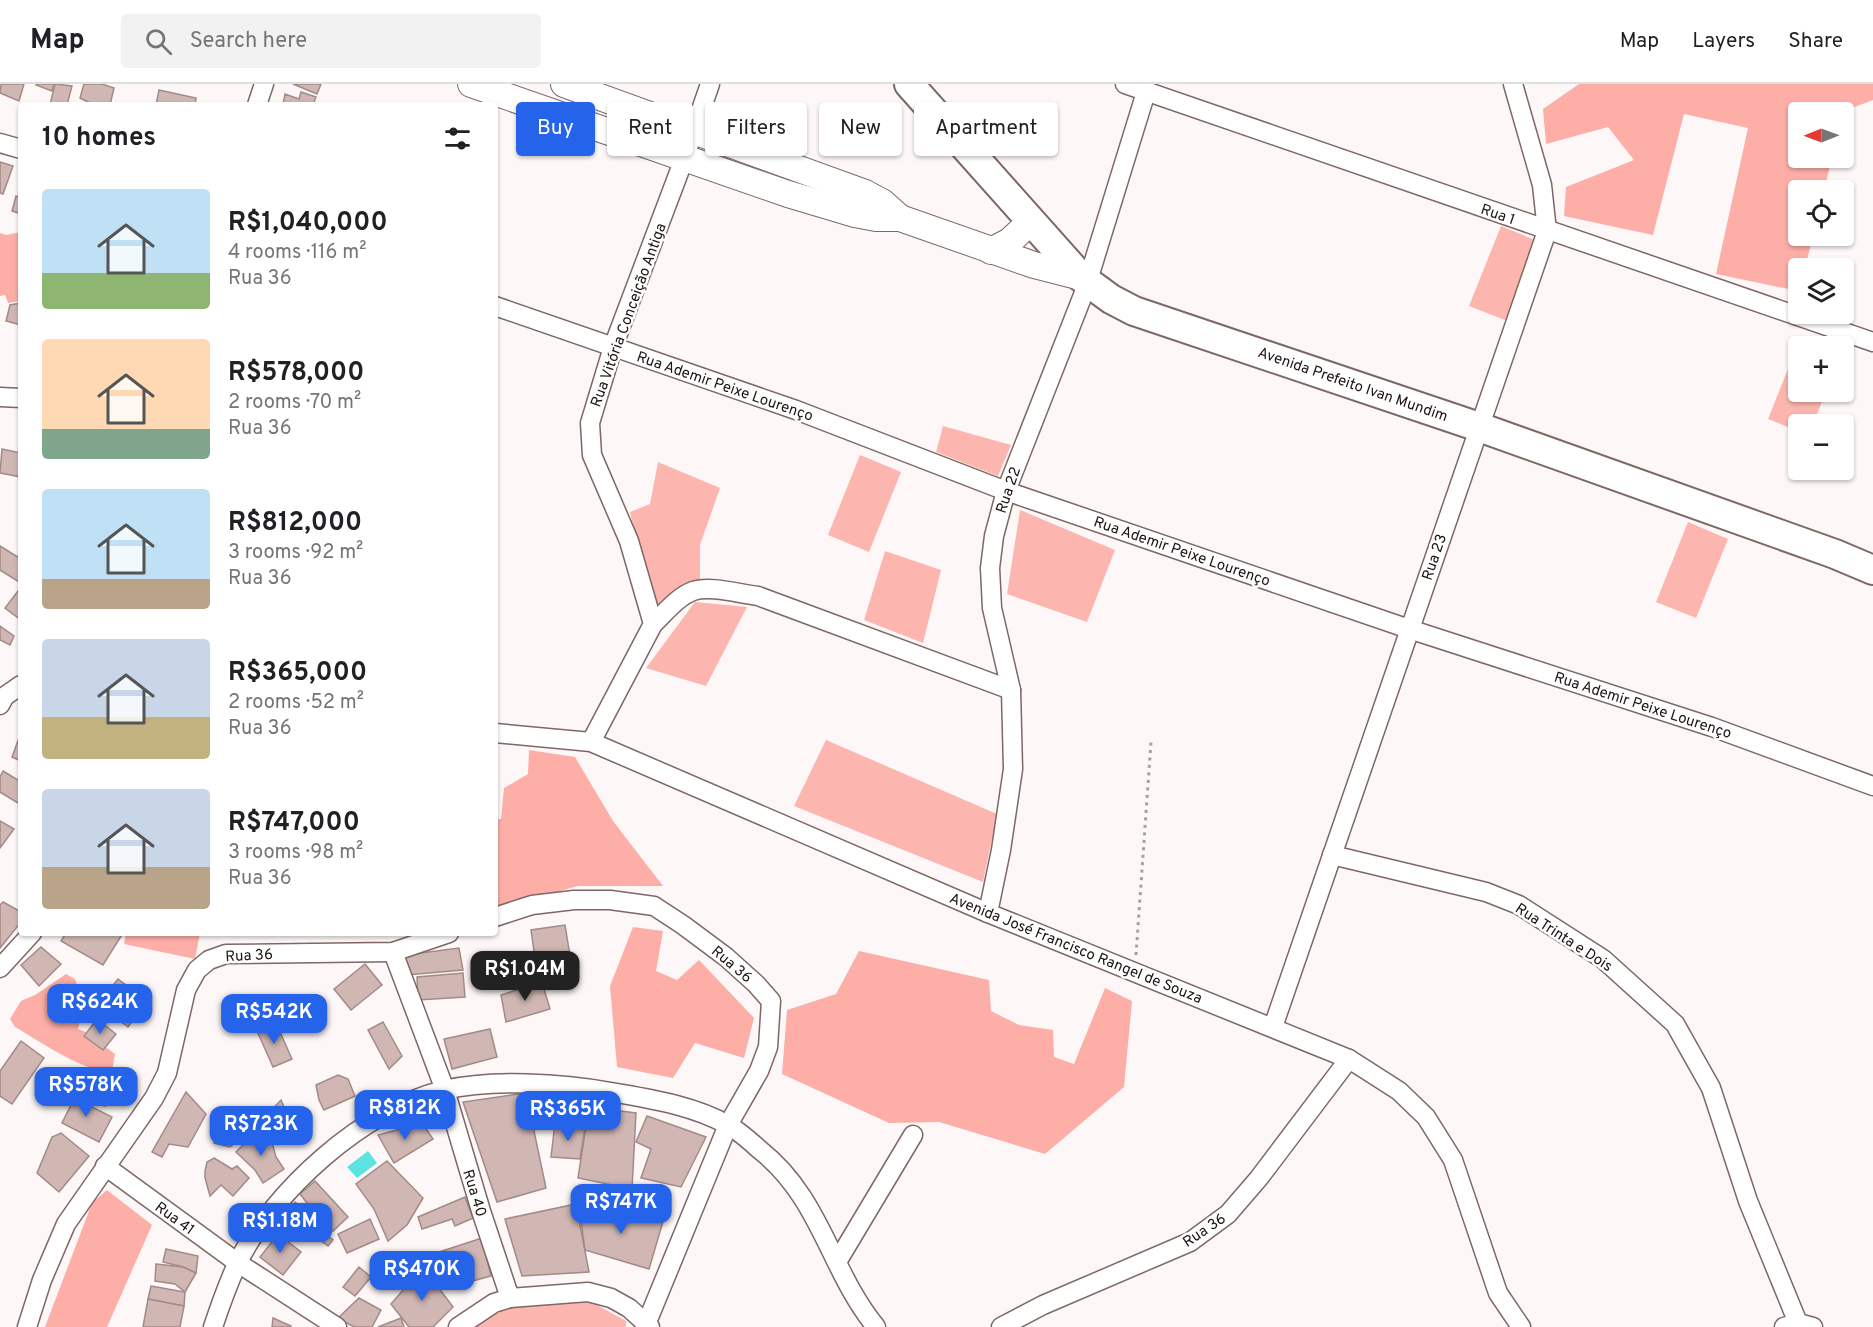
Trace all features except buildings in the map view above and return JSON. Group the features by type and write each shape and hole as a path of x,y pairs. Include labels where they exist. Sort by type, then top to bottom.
{"main road":[{"name":"Avenida Prefeito Ivan Mundim","path":"909,84 1084,280 1111,299 1134,311 1479,427 1835,554 1873,570"}],"street":[{"path":"258,102 264,84"},
{"path":"471,84 607,122"},
{"path":"564,84 607,105"},
{"name":"Rua Vitória Conceição Antiga","path":"693,133 710,84"},
{"name":"Rua 1","path":"1125,84 1145,88 1547,231 1873,342"},
{"name":"Rua 23","path":"1273,1027 1547,231 1542,185 1513,84"},
{"name":"Rua 22","path":"988,913 1001,850 1012,769 1011,690 992,608 990,568 994,536 1006,491 1084,280 1145,88"},
{"path":"0,143 18,149"},
{"path":"693,146 865,192 882,202 900,218 991,251 1084,280"},
{"name":"Rua Vitória Conceição Antiga","path":"653,624 629,541 592,455 590,423 613,347 685,156"},
{"path":"991,251 1010,241 1031,220"},
{"name":"Rua Ademir Peixe Lourenço","path":"498,307 796,410 1006,491 1409,629 1712,727 1873,786"},
{"path":"0,397 18,398"},
{"path":"591,742 653,624 679,599 694,591 716,590 758,596 1011,690"},
{"path":"2,697 18,687"},
{"name":"Avenida José Francisco Rangel de Souza","path":"498,733 591,742 988,913 1349,1059 1399,1091 1426,1117 1453,1160 1498,1293 1521,1327"},
{"name":"Rua Trinta e Dois","path":"1332,855 1486,892 1519,905 1604,959 1675,1024 1711,1088 1748,1201 1798,1326"},
{"name":"Rua 36","path":"498,916 532,905 574,900 610,900 654,906 726,957 771,1001 768,1047 759,1071 728,1125 647,1326"},
{"path":"0,968 29,936"},
{"name":"Rua 36","path":"27,1327 42,1280 66,1224 154,1098 167,1073 186,990 197,970 209,960 226,954 393,952 440,936"},
{"name":"Rua 40","path":"393,952 445,1090 510,1298"},
{"name":"Rua 36","path":"1001,1327 1043,1305 1190,1242 1228,1214 1349,1059"},
{"path":"213,1327 238,1263 261,1225 308,1169 366,1126 399,1107 445,1090 514,1084 586,1087 674,1103 728,1125 763,1151 801,1194 867,1317 876,1327"},
{"path":"837,1262 913,1135"},
{"name":"Rua 41","path":"105,1166 238,1263 337,1327"},
{"path":"458,1327 494,1303 510,1298 588,1292 611,1298 629,1308 647,1326"}],"path":[{"path":"1134,971 1140,922 1151,742"}],"shaded area":[{"path":"1579,84 1873,84 1873,100 1854,107 1854,102 1788,102 1788,168 1830,168 1826,180 1788,180 1788,246 1810,246 1808,258 1788,258 1788,289 1716,274 1748,128 1684,114 1653,235 1564,216 1566,187 1634,160 1608,127 1546,144 1543,109"},
{"path":"1501,226 1542,243 1510,322 1469,306"},
{"path":"0,233 6,235 18,233 18,301 8,303 5,295 0,296"},
{"path":"1788,369 1788,402 1822,402 1817,414 1788,414 1788,427 1768,419"},
{"path":"943,426 1011,445 998,476 936,452"},
{"path":"860,455 901,472 869,552 828,535"},
{"path":"658,462 720,488 700,545 700,584 654,611 630,512 650,504"},
{"path":"1020,510 1115,550 1087,622 1007,594"},
{"path":"1688,522 1728,539 1696,618 1656,602"},
{"path":"885,551 941,570 923,643 864,620"},
{"path":"695,602 747,607 706,686 646,668"},
{"path":"826,740 997,814 983,882 794,806"},
{"path":"529,750 575,757 613,821 663,886 578,886 498,908 498,819 501,819 504,788 528,774"},
{"path":"633,927 663,931 656,971 677,980 699,960 754,1018 744,1058 695,1043 673,1078 617,1067 610,986"},
{"path":"125,936 199,936 195,959 124,944"},
{"path":"859,951 989,980 991,1011 1019,1025 1053,1030 1054,1057 1074,1064 1105,988 1132,1001 1124,1087 1045,1154 939,1122 889,1123 782,1074 787,1010 836,994"},
{"path":"66,974 75,979 84,1004 78,1029 86,1032 115,1054 112,1071 101,1071 62,1055 15,1027 10,1019 21,1001 35,995"},
{"path":"107,1190 152,1225 107,1327 45,1327 92,1203"},
{"path":"590,1301 626,1321 626,1327 471,1327 511,1306"}],"water":[{"path":"368,1151 377,1163 357,1178 347,1167"}]}
